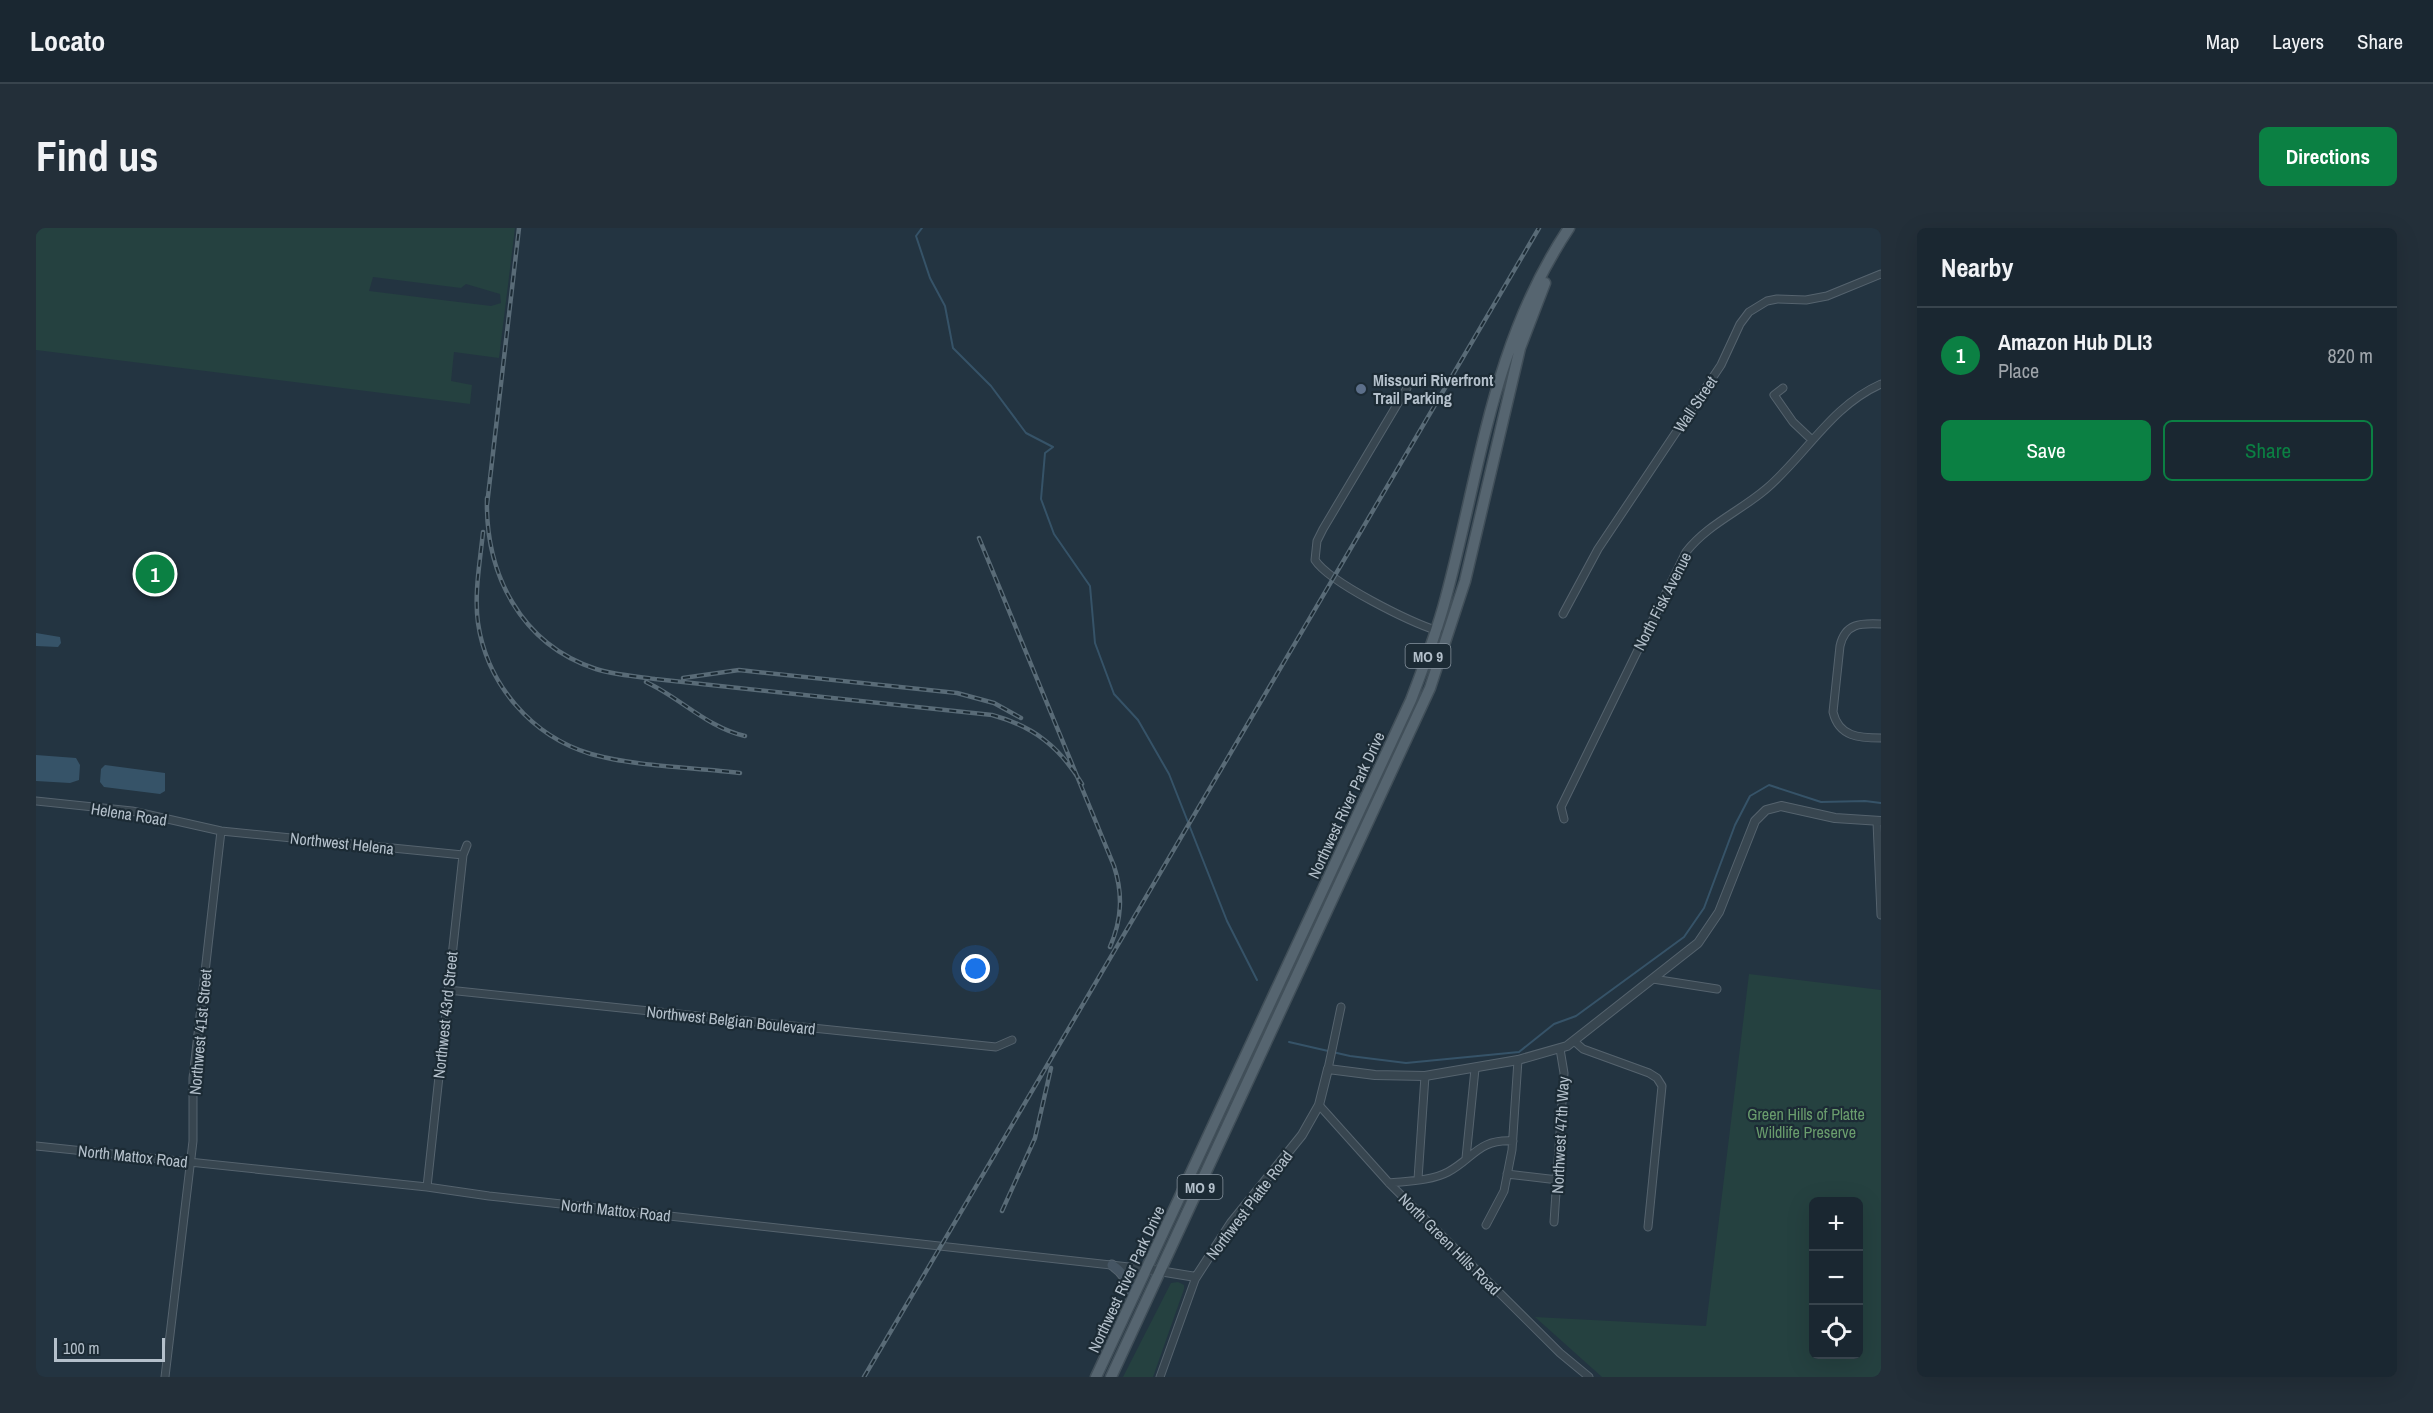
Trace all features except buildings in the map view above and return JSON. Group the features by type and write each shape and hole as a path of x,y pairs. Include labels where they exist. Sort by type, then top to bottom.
{"main road":[{"name":"Northwest River Park Drive","path":"1096,1377 1398,730 1436,631 1499,376 1531,296 1570,228"},
{"name":"Northwest River Park Drive","path":"1111,1377 1415,723 1449,634 1476,538 1520,348 1545,282 1570,228"},
{"path":"1304,929 1317,936"},
{"path":"1112,1265 1120,1270 1134,1297"}],"street":[{"name":"Wall Street","path":"1563,614 1598,549 1721,365 1740,324 1749,312 1767,301 1806,300 1827,296 1881,274"},
{"name":"North Fisk Avenue","path":"1564,819 1561,807 1686,552 1705,531 1767,488 1846,404 1881,384"},
{"path":"1407,388 1323,529 1317,541 1315,560 1330,576 1422,626 1449,634"},
{"path":"1783,388 1774,395 1793,422 1812,440"},
{"path":"1881,624 1865,622 1851,628 1843,636 1833,712 1841,728 1856,737 1881,738"},
{"name":"Helena Road","path":"36,801 132,811 221,831"},
{"path":"1341,1007 1329,1065 1375,1075 1425,1076 1475,1069 1560,1049 1574,1041 1698,943 1719,912 1755,821 1766,810 1786,806 1835,818 1879,822 1881,915"},
{"name":"Northwest Helena","path":"221,831 463,855"},
{"name":"Northwest 41st Street","path":"165,1377 195,1120 193,1078 221,831"},
{"name":"Northwest 43rd Street","path":"427,1187 463,855 467,845"},
{"path":"1653,979 1717,989"},
{"name":"Northwest Belgian Boulevard","path":"448,990 996,1047 1012,1040"},
{"path":"1574,1041 1583,1049 1649,1073 1657,1078 1662,1086 1648,1227"},
{"name":"Northwest 47th Way","path":"1554,1221 1564,1073 1560,1049"},
{"path":"1486,1225 1504,1191 1513,1142 1518,1060"},
{"name":"Northwest Platte Road","path":"1160,1377 1196,1277 1231,1223 1302,1135 1318,1105 1329,1065"},
{"path":"1466,1158 1475,1069"},
{"path":"1418,1179 1425,1076"},
{"name":"North Green Hills Road","path":"1318,1105 1389,1183 1560,1353 1589,1377"},
{"path":"1389,1183 1448,1172 1482,1145 1500,1141 1513,1142"},
{"name":"North Mattox Road","path":"36,1146 427,1187 489,1196 1147,1269 1196,1277"},
{"path":"1507,1174 1558,1180"}],"green space":[{"path":"42,228 515,228 499,358 454,352 451,381 472,385 470,404 36,350 36,234","holes":["373,277 461,288 466,284 500,294 501,303 491,306 369,291"]},
{"name":"Green Hills of Platte Wildlife Preserve","path":"1749,974 1881,990 1881,1377 1602,1377 1535,1317 1706,1326"},
{"path":"1178,1282 1184,1285 1184,1289 1153,1377 1123,1377 1171,1283"}],"water":[{"path":"36,633 60,637 61,643 58,647 36,646"},
{"path":"36,755 76,758 80,765 79,780 70,783 36,781"},
{"path":"105,765 165,773 165,791 160,794 104,787 100,782 101,769"}],"waterway":[{"path":"922,228 916,236 930,278 945,306 953,348 991,386 1026,433 1053,447 1045,453 1041,499 1054,534 1090,586 1095,643 1114,694 1138,720 1169,774 1227,921 1257,980"},
{"path":"1289,1042 1350,1056 1406,1063 1519,1052 1554,1024 1576,1016 1684,937 1704,908 1735,825 1750,796 1769,785 1821,802 1881,803"}],"railway":[{"path":"487,505 519,228"},
{"path":"864,1377 1539,228"},
{"path":"487,498 492,553 512,602 528,624 569,658 610,673 992,715 1020,725 1044,740 1064,759 1082,784"},
{"path":"483,532 477,600 478,623 483,645 502,687 531,721 549,735 591,754 646,764 740,773"},
{"path":"979,538 1114,866 1119,887 1120,906 1117,926 1110,947"},
{"path":"683,678 739,670 957,693 994,703 1021,718"},
{"path":"646,682 706,719 731,732 745,736"},
{"path":"1002,1211 1035,1138 1051,1068"}],"place":[{"name":"Missouri Riverfront Trail Parking","path":"1361,389"},
{"name":"Amazon Hub DLI3","path":"155,574"}]}
